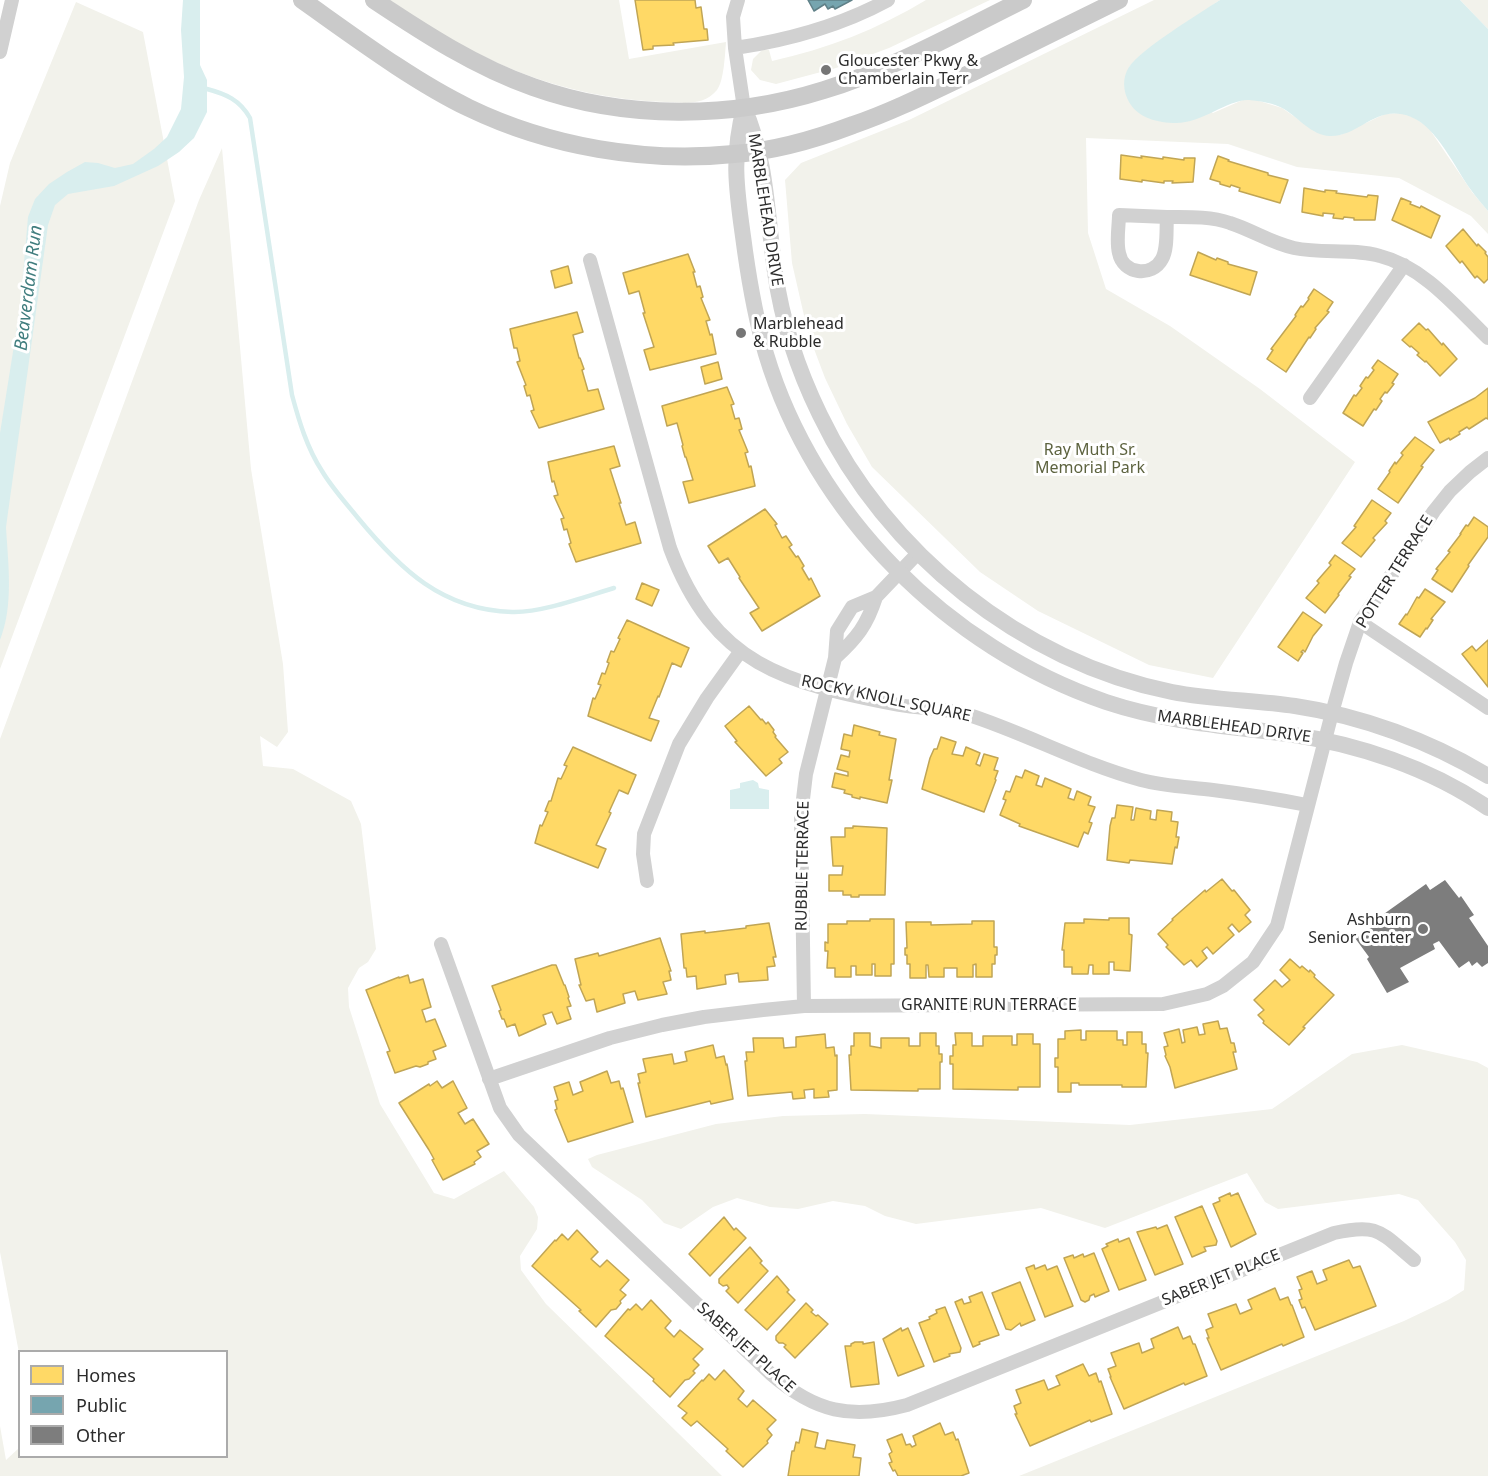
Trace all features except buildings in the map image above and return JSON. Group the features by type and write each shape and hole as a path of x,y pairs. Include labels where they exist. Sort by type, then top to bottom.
{"main road":[{"path":"302,0 412,74 470,108 542,136 577,145 664,156 735,154 850,126 888,112 1119,0"},
{"path":"374,0 460,54 534,87 573,99 635,109 665,111 744,108 792,100 859,78 1023,0"}],"street":[{"path":"0,52 12,0"},
{"path":"738,0 732,17 744,108"},
{"path":"735,48 808,33 843,21 888,0"},
{"name":"MARBLEHEAD DRIVE","path":"744,108 759,150 783,312 792,348 805,384 820,417 853,475 895,529 950,582 991,614 1043,645 1080,662 1172,692 1206,698 1294,706 1332,714 1412,738 1460,759 1488,776"},
{"name":"MARBLEHEAD DRIVE","path":"744,108 737,133 735,177 749,280 764,345 781,394 808,452 831,490 899,573 932,603 976,636 1028,668 1080,693 1166,719 1324,741 1402,763 1448,783 1488,808"},
{"path":"1167,217 1165,253 1161,261 1155,268 1147,271 1129,268 1122,261 1118,252 1119,214 1208,218 1229,222 1292,247 1315,252 1380,256 1404,265 1436,289 1488,338"},
{"name":"ROCKY KNOLL SQUARE","path":"590,260 678,570 699,608 716,629 740,652 778,674 826,689 901,705 963,713 1111,771 1143,781 1254,795 1307,805"},
{"path":"1310,398 1404,265"},
{"name":"POTTER TERRACE","path":"1324,741 1360,622 1450,491 1488,458"},
{"name":"RUBBLE TERRACE","path":"804,1006 801,816 806,774 835,658 837,631 852,608 876,597 918,553"},
{"name":"RUBBLE TERRACE","path":"835,658 855,640 868,620 876,597"},
{"path":"1360,622 1488,708"},
{"path":"647,881 643,854 644,834 679,744 707,698 740,652"},
{"name":"GRANITE RUN TERRACE","path":"489,1079 610,1038 704,1017 804,1006 1163,1004 1207,994 1223,986 1253,962 1277,926 1324,741"},
{"name":"SABER JET PLACE","path":"441,944 500,1108 530,1146 771,1374 792,1392 825,1407 864,1413 907,1405 1334,1233 1358,1228 1372,1229 1381,1233 1414,1260"}],"green space":[{"path":"390,0 619,0 629,59 726,42 724,67 717,90 700,101 680,103 627,99 590,93 555,84 487,58 454,41"},
{"path":"926,0 990,0 889,48 836,68 776,84 760,80 751,70 753,59 763,49 769,50 772,61 813,50 871,29"},
{"name":"Ray Muth Sr. Memorial Park","path":"1154,0 1220,0 1141,55 1129,67 1213,113 1245,99 1256,100 1282,108 1318,133 1340,135 1385,114 1401,113 1415,118 1428,127 1472,192 1488,211 1488,234 1471,216 1399,178 1297,167 1228,144 1086,138 1088,233 1106,289 1170,326 1260,389 1355,462 1213,678 1149,665 1038,611 980,572 872,467 847,424 825,378 808,333 792,263 785,180 801,163 909,120"},
{"path":"1460,0 1488,0 1488,29"},
{"path":"76,2 143,32 175,201 0,669 0,206 10,163"},
{"path":"222,148 251,469 283,664 288,732 277,747 260,736 263,766 293,769 351,801 361,824 376,949 368,962 359,968 348,988 349,1007 380,1104 434,1193 454,1199 504,1171 534,1207 538,1217 537,1229 520,1256 521,1270 546,1304 722,1476 0,1476 0,1426 6,1460 18,1449 18,1458 228,1458 228,1350 18,1350 0,1252 0,739 199,200"},
{"path":"1402,1045 1477,1062 1488,1068 1488,1476 1019,1476 1404,1321 1464,1290 1466,1260 1455,1242 1418,1200 1399,1194 1278,1209 1265,1202 1247,1173 1105,1228 1041,1208 916,1224 885,1216 865,1206 833,1201 798,1209 770,1207 737,1198 713,1207 681,1229 664,1223 642,1200 592,1167 588,1159 716,1124 783,1116 865,1114 1130,1125 1272,1109 1352,1054"}],"water":[{"name":"Beaverdam Run","path":"183,0 200,0 200,65 207,80 207,112 194,138 179,152 158,166 114,186 68,194 55,205 48,225 6,527 9,598 0,640 0,433 20,308 28,217 35,199 49,184 67,172 85,162 115,168 133,164 167,137 181,109 184,77 181,30"},
{"path":"1220,0 1460,0 1488,29 1488,211 1437,139 1420,122 1411,117 1388,114 1341,135 1330,136 1317,133 1280,107 1253,100 1233,103 1186,122 1162,122 1143,116 1129,102 1125,93 1124,80 1129,67 1158,41"},
{"path":"753,780 758,783 759,788 769,790 769,809 730,809 730,790 740,788 740,783"}],"waterway":[{"path":"207,89 232,99 250,118 292,395 312,453 339,495 374,537 407,570 444,595 464,604 487,609 523,612 563,604 614,588"}],"place":[{"name":"Gloucester Pkwy & Chamberlain Terr","path":"826,70"},
{"name":"Marblehead & Rubble","path":"741,333"},
{"name":"Ashburn Senior Center","path":"1423,929"}]}
